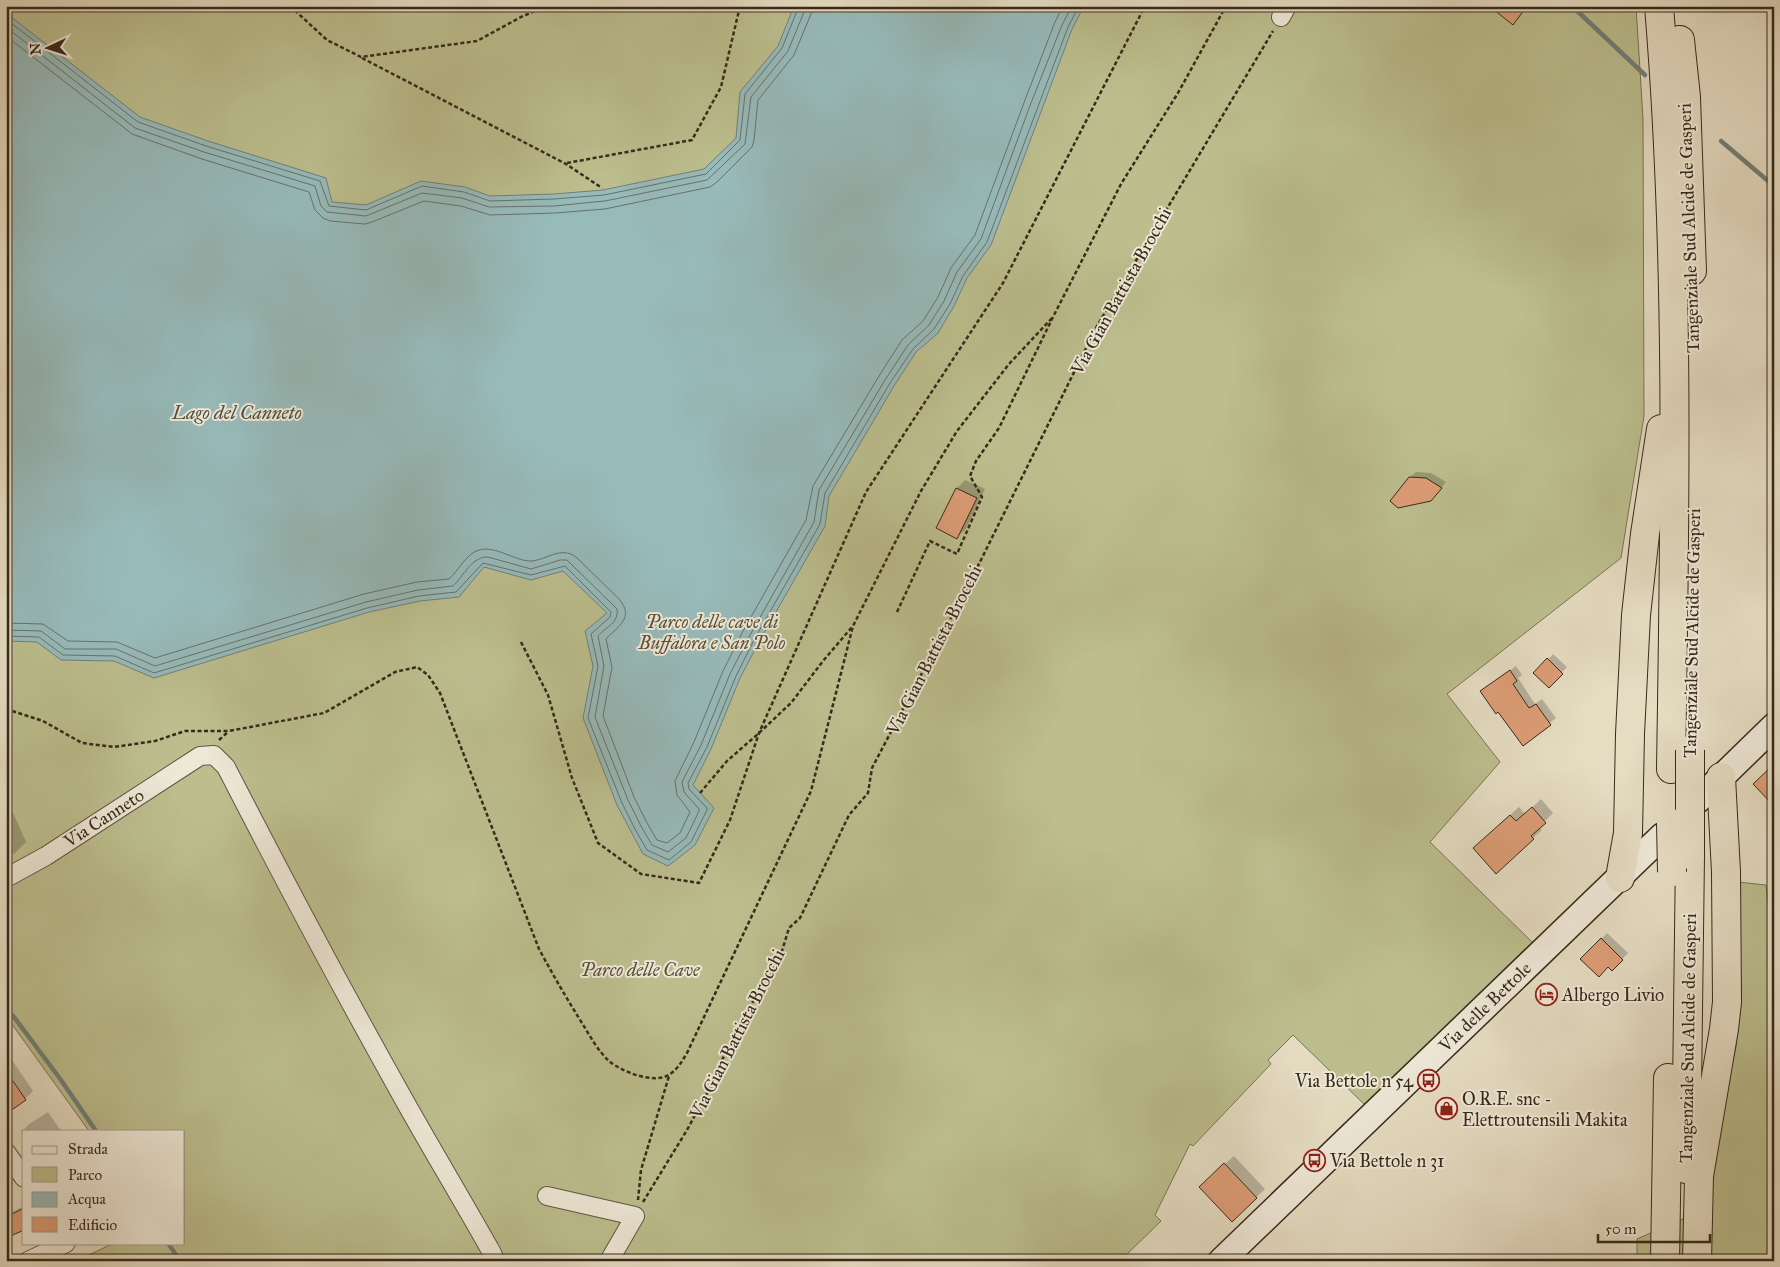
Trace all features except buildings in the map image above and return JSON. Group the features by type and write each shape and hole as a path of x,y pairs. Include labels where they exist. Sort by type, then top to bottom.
{"highway":[{"name":"Tangenziale Sud Alcide de Gasperi","path":"1658,6 1666,97 1673,277 1685,1261"},
{"name":"Tangenziale Sud Alcide de Gasperi","path":"1677,6 1686,98 1692,263 1694,498 1680,760"},
{"path":"1620,878 1628,833 1630,734 1636,615 1645,534 1660,441 1662,413 1660,317 1673,277"},
{"path":"1697,1261 1699,1176 1727,1002 1726,872 1722,777"},
{"name":"Tangenziale Sud Alcide de Gasperi","path":"1665,1261 1681,863"}],"main road":[{"path":"1698,800 1774,726"},
{"name":"Via delle Bettole","path":"1221,1261 1662,836"}],"street":[{"name":"Via Canneto","path":"6,878 46,856 200,756 214,755 226,767 290,891 403,1099 495,1261"},
{"path":"6,1152 22,1175"},
{"path":"547,1196 635,1216 609,1261"},
{"path":"28,1261 64,1244"}],"path":[{"path":"290,6 327,40 566,164 602,188"},
{"path":"361,57 477,41 521,17 547,6"},
{"path":"566,164 692,140 721,87 740,6"},
{"path":"521,642 548,695 572,778 598,843 641,874 699,883 730,820 759,733 866,492 1003,283 1145,6"},
{"path":"897,612 930,541 957,554 982,496 970,476 976,460 999,428 1121,184 1178,93 1226,6"},
{"name":"Via Gian Battista Brocchi","path":"635,1216 699,1108 750,1006 769,979 782,951 789,928 800,918 849,815 868,793 872,768 972,578 1096,326 1284,12"},
{"path":"635,1216 641,1170 669,1076 680,1065 687,1053 811,791 853,626 921,491 957,431 1009,364 1053,317"},
{"path":"700,793 727,761 791,702 853,626"},
{"path":"6,709 43,721 82,742 114,747 155,741 185,730 229,731 324,713 394,672 417,667 428,675 440,693 526,916 556,981 593,1040 609,1061 623,1070 640,1077 655,1078 669,1076"}],"green space":[{"name":"Parco delle cave di Buffalora e San Polo","path":"6,6 1636,6 1643,119 1644,416 1621,558 1447,694 1500,762 1430,842 1533,943 1365,1105 1293,1035 1268,1060 1271,1064 1193,1146 1190,1144 1155,1215 1161,1221 1120,1261 76,1261 112,1244 185,1244 185,1130 88,1130 6,1016"},
{"path":"1738,882 1766,885 1771,926 1774,986 1774,1261 1637,1261 1637,1239 1708,1208 1709,1158 1736,1047 1740,978"}],"water":[{"name":"Lago del Canneto","path":"794,6 1084,6 1072,29 991,245 967,278 954,306 938,333 916,352 894,386 829,496 825,526 740,678 711,749 693,785 714,808 695,845 668,866 643,854 617,805 583,718 593,666 585,631 607,613 563,571 531,580 484,567 459,597 420,601 369,612 154,678 114,661 61,660 37,642 6,641 6,13 140,117 208,141 326,178 332,202 366,205 421,181 465,187 490,196 554,194 603,190 704,169 736,138 740,92 778,46"}],"waterway":[{"path":"1572,6 1645,75"},
{"path":"1721,141 1774,186"},
{"path":"6,1009 61,1080 95,1130"},
{"path":"169,1244 180,1261"}],"place":[{"name":"Albergo Livio","path":"1546,995"},
{"name":"Via Bettole n 54","path":"1429,1081"},
{"name":"O.R.E. snc - Elettroutensili Makita","path":"1446,1109"},
{"name":"Via Bettole n 31","path":"1314,1161"}],"park label":[{"name":"Parco delle Cave","path":"640,970"}]}
